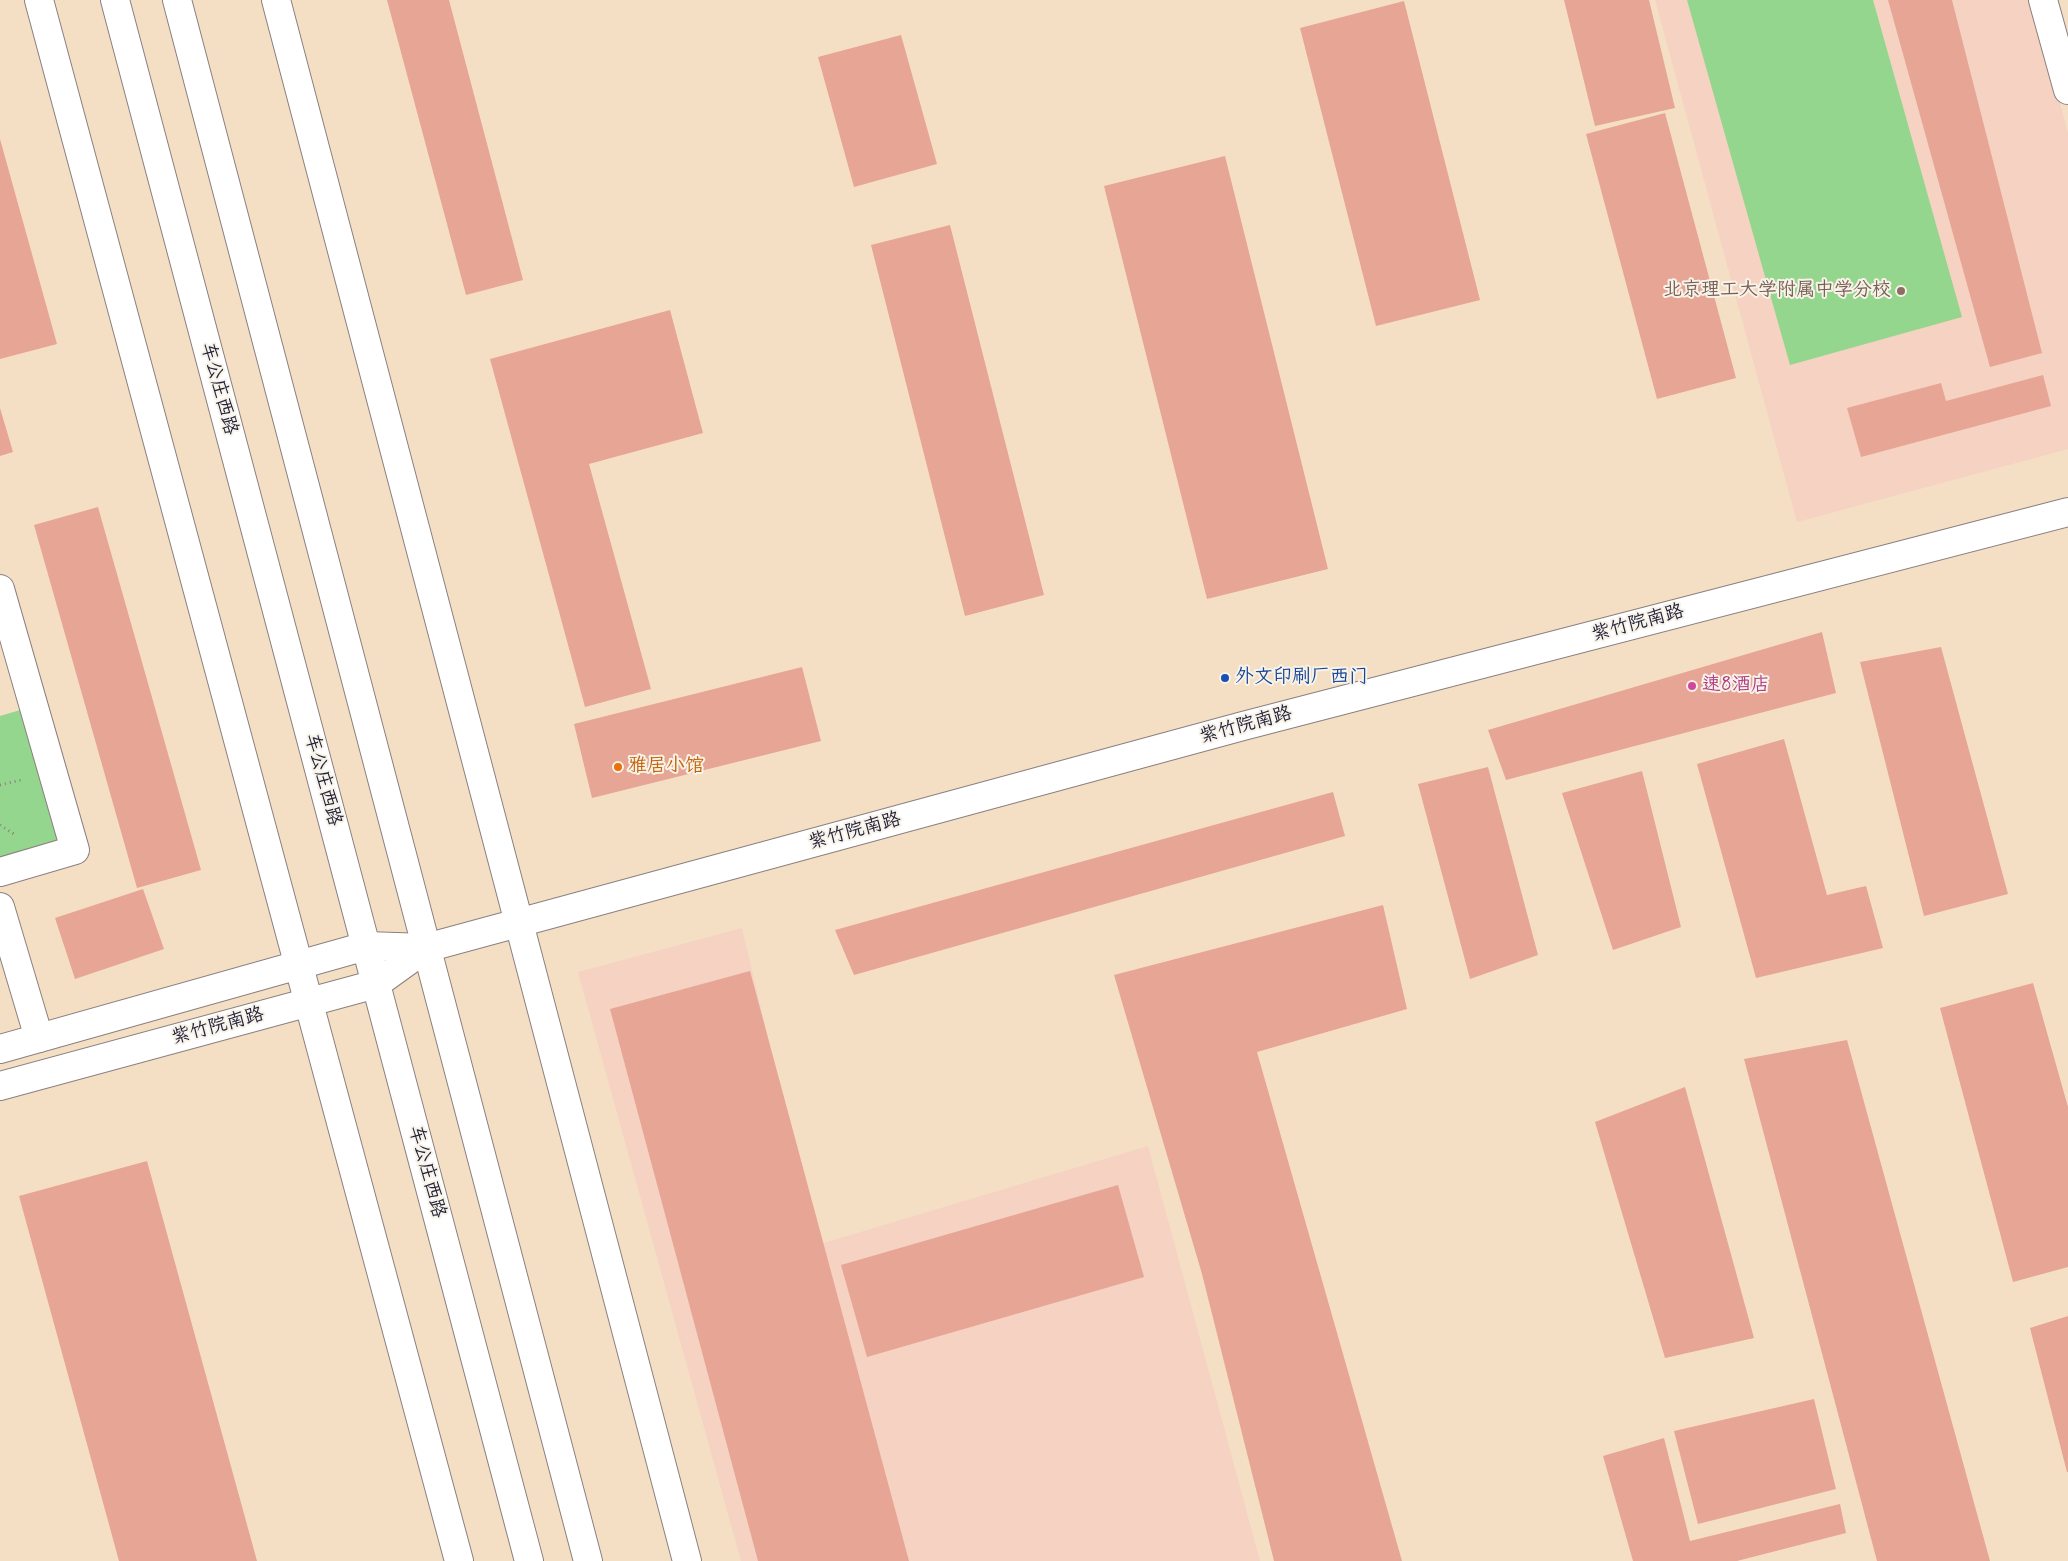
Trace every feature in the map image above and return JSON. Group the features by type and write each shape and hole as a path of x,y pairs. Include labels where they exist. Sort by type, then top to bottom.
{"street":[{"path":"39,0 459,1561"},
{"name":"车公庄西路","path":"115,0 529,1561"},
{"path":"177,0 588,1561"},
{"path":"276,0 687,1561"},
{"path":"2043,0 2068,90"},
{"name":"紫竹院南路","path":"0,1049 366,946 426,948 1243,726 2068,512"},
{"path":"0,589 75,850 0,872"},
{"path":"0,907 39,1038"},
{"name":"紫竹院南路","path":"0,1086 376,984 426,948"}],"shaded area":[{"name":"北京理工大学附属中学分校","path":"1655,0 2032,0 2068,133 2068,449 1797,522"},
{"path":"742,928 817,1245 1148,1146 1260,1561 741,1561 578,972"}],"green space":[{"path":"1687,0 1873,0 1962,317 1790,365"},
{"path":"27,708 64,840 0,859 0,716"}],"building":[{"path":"387,0 449,0 523,280 466,295"},
{"path":"1564,0 1649,0 1675,108 1595,126"},
{"path":"1888,0 1952,0 2042,353 1990,367"},
{"path":"1404,1 1480,300 1376,326 1300,28"},
{"path":"901,35 937,164 854,187 818,57"},
{"path":"1665,113 1736,378 1657,399 1586,134"},
{"path":"0,139 57,344 0,359"},
{"path":"1225,156 1328,569 1207,599 1104,186"},
{"path":"950,225 1044,595 965,616 871,245"},
{"path":"670,310 703,433 589,464 651,689 585,707 490,359"},
{"path":"2043,375 2051,406 1861,457 1847,408 1941,383 1946,401"},
{"path":"0,408 13,452 0,456"},
{"path":"98,507 201,870 137,888 34,525"},
{"path":"1822,632 1836,693 1506,780 1488,730"},
{"path":"1941,647 2008,894 1924,916 1860,662"},
{"path":"802,667 821,741 592,798 574,724"},
{"path":"1784,739 1827,895 1866,886 1883,948 1756,978 1697,764"},
{"path":"1488,767 1538,955 1470,979 1418,784"},
{"path":"1642,771 1681,927 1613,950 1562,793"},
{"path":"1333,792 1345,836 854,975 835,930"},
{"path":"143,889 164,949 75,979 55,918"},
{"path":"1383,905 1407,1009 1257,1052 1402,1561 1274,1561 1202,1274 1114,975"},
{"path":"750,971 909,1561 758,1561 610,1009"},
{"path":"2033,983 2068,1107 2068,1267 2013,1282 1940,1008"},
{"path":"1847,1040 1990,1561 1877,1561 1744,1059"},
{"path":"1685,1087 1754,1338 1665,1358 1595,1122"},
{"path":"147,1161 257,1561 119,1561 19,1196"},
{"path":"1118,1185 1144,1277 867,1357 841,1265"},
{"path":"2068,1316 2068,1472 2067,1472 2030,1328"},
{"path":"1814,1399 1836,1489 1698,1524 1674,1431"},
{"path":"1664,1438 1690,1541 1840,1504 1846,1533 1737,1561 1633,1561 1603,1456"}],"place":[{"name":"北京理工大学附属中学分校","path":"1901,291"},
{"name":"外文印刷厂西门","path":"1225,678"},
{"name":"速8酒店","path":"1692,686"},
{"name":"雅居小馆","path":"618,767"}]}
